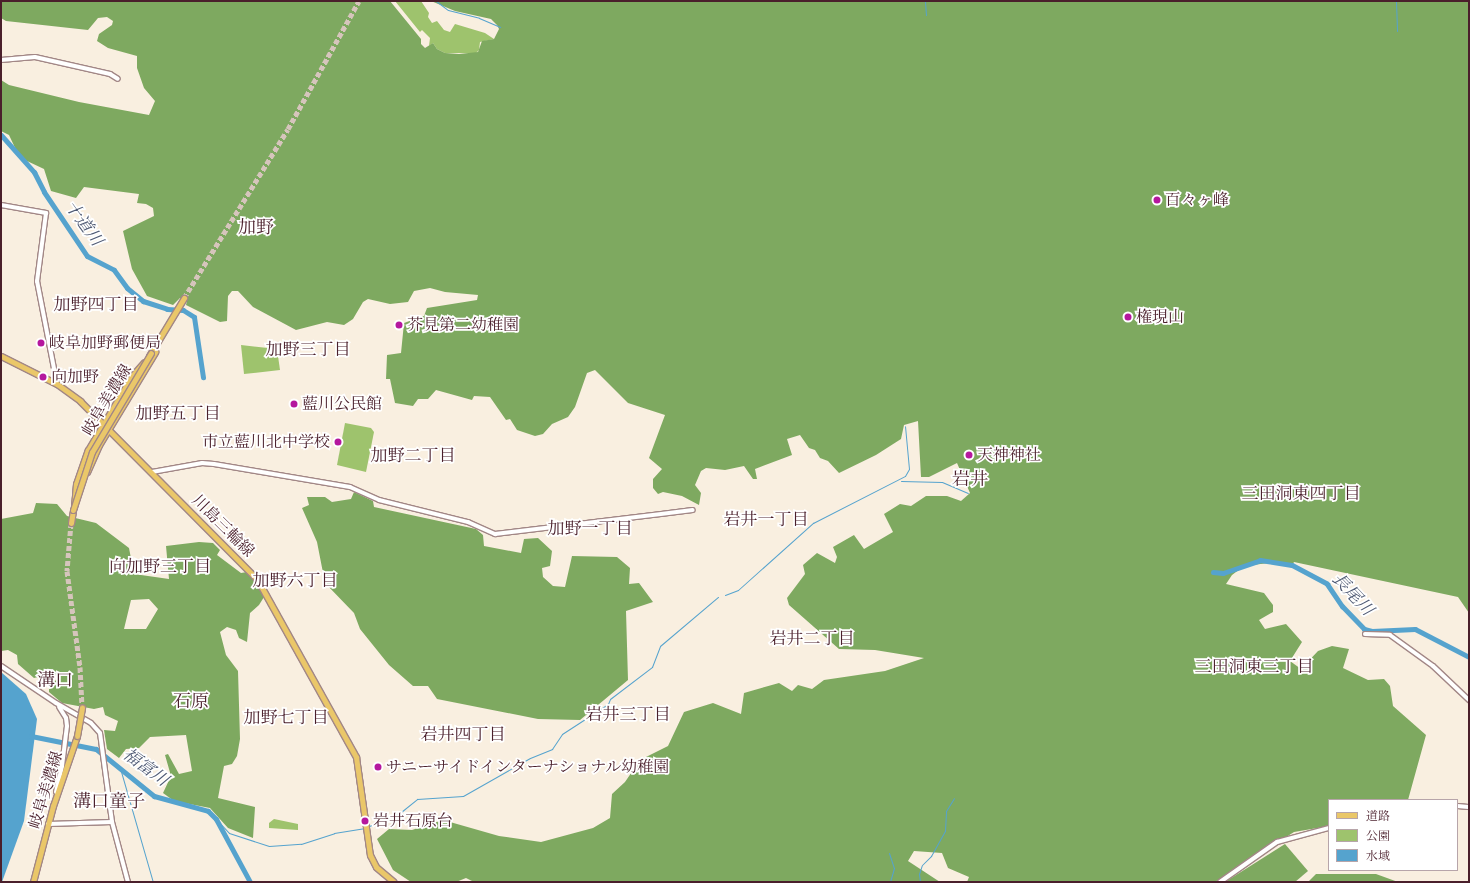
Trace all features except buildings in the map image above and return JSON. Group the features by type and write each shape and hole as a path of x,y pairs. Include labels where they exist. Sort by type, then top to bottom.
{"main road":[{"name":"岐阜美濃線","path":"71,523 92,452 184,298"},
{"path":"74,509 95,454 108,430 125,404 167,326"},
{"path":"74,509 76,484 88,450 132,376 150,353"},
{"name":"川島三輪線","path":"1,356 57,384 103,424 257,579 356,757 366,827 373,861 383,874 394,882"},
{"name":"岐阜美濃線","path":"33,882 53,806 72,752 82,707"}],"street":[{"path":"1,60 35,57 110,74 118,79"},
{"path":"1,204 46,213 37,281 57,384"},
{"path":"152,472 202,463 350,487 379,500 468,522 495,534 693,510"},
{"path":"1365,634 1390,635 1433,666 1469,700"},
{"path":"1,666 56,704 96,727 103,747 112,822 128,882"},
{"path":"53,806 65,750 67,733 67,722 63,712 56,704"},
{"path":"63,712 72,713"},
{"path":"1458,806 1469,807"},
{"path":"48,824 112,822"},
{"path":"1220,882 1277,842 1328,828"}],"green space":[{"path":"1,1 390,1 421,39 421,44 425,48 433,43 437,49 445,53 459,54 478,52 482,41 494,39 499,29 497,25 491,19 455,11 431,1 1469,1 1469,613 1458,597 1294,562 1291,567 1269,563 1244,566 1232,575 1226,584 1264,593 1273,605 1273,612 1259,620 1265,629 1286,624 1302,642 1290,661 1301,669 1318,651 1332,646 1349,649 1343,668 1368,680 1384,679 1390,686 1393,706 1426,735 1408,799 1328,799 1328,826 1294,832 1215,882 967,882 969,877 948,868 942,853 914,851 908,861 940,882 474,882 466,878 456,882 411,882 393,870 377,839 389,829 412,830 443,820 499,836 541,842 593,828 610,818 612,794 625,782 640,760 668,746 684,712 713,703 741,714 744,693 779,683 792,691 798,685 812,689 824,680 885,671 924,658 875,650 839,649 789,605 787,598 805,574 803,565 817,553 835,563 837,557 833,547 854,535 864,549 893,532 884,514 900,504 911,506 926,496 947,496 961,501 970,493 957,463 929,477 921,477 918,421 904,425 901,439 876,455 839,473 828,461 820,458 815,450 809,448 800,435 787,439 792,455 755,469 757,479 753,479 744,466 725,470 706,468 701,471 695,485 701,493 699,505 682,496 663,492 658,494 653,488 653,479 662,469 649,458 665,415 628,403 595,370 587,373 575,407 568,417 552,424 543,434 535,436 517,430 510,419 506,420 490,397 474,396 472,400 436,390 428,399 418,399 413,406 395,403 390,379 386,379 387,355 401,353 404,323 424,316 427,308 477,300 478,295 445,292 430,288 414,291 408,302 390,304 368,299 363,302 353,319 344,325 327,322 296,330 253,307 238,291 232,291 228,296 227,321 220,322 186,305 187,301 180,298 173,305 147,296 132,269 123,231 154,216 153,208 146,204 137,203 139,194 84,187 76,198 51,191 44,169 27,161 17,152 9,135 1,131 1,80 9,85 79,102 149,115 155,101 144,88 137,68 137,56 108,48 97,41 99,34 112,25 113,21 107,17 98,18 88,30 6,21 1,18"},
{"path":"395,1 421,1 429,13 428,17 432,23 437,21 444,30 450,32 455,24 485,33 494,39 480,42 479,50 476,53 445,53 437,49 433,43 429,46 430,38 422,30 420,32"},
{"path":"241,345 277,349 280,370 244,374"},
{"path":"345,423 371,428 374,432 366,472 337,465"},
{"path":"354,492 373,501 374,507 476,529 483,535 484,546 521,553 524,539 538,538 552,551 550,566 542,568 543,577 553,586 565,587 572,556 617,557 630,568 629,584 639,583 653,602 626,611 628,680 580,720 538,719 437,699 428,686 413,686 389,665 360,629 354,613 325,583 317,542 302,508 309,505 307,497 325,497 332,502 351,499"},
{"path":"36,503 57,504 67,516 96,523 129,548 134,574 169,579 166,546 199,542 213,543 220,550 217,555 241,573 247,572 257,581 264,597 259,605 250,613 247,642 239,638 236,630 227,627 220,632 226,655 238,671 240,739 237,756 232,764 224,766 218,798 255,807 253,838 228,828 210,808 174,801 163,793 171,776 165,755 168,754 179,774 192,771 186,735 150,737 139,748 126,749 119,758 107,749 104,730 115,731 118,721 105,715 103,707 94,709 62,703 49,692 49,687 59,677 53,673 34,678 18,664 17,655 8,650 1,651 1,519 33,513","holes":["149,599 158,609 146,629 124,629 131,600"]},
{"path":"274,819 298,824 298,830 269,828 269,823"},
{"path":"1285,844 1308,871 1295,882 1225,882"},
{"path":"1316,874 1376,874 1398,882 1308,882"}],"water":[{"path":"1,672 26,694 37,719 24,821 2,882"}],"waterway":[{"path":"436,1 448,10 479,18 500,27"},
{"path":"925,1 926,15"},
{"path":"1396,1 1397,31"},
{"name":"十道川","path":"1,135 34,172 44,192 87,256 114,270 127,288 143,301 167,309 183,310 194,317 203,377"},
{"path":"725,595 738,590 813,523 905,476 909,469 905,426"},
{"path":"901,481 942,482 968,493"},
{"name":"長尾川","path":"1213,572 1223,573 1260,560 1292,565 1327,584 1342,606 1364,629 1372,631 1415,629 1469,657"},
{"path":"367,827 401,812 417,799 463,796 530,758 552,749 562,734 608,704 610,699 652,667 660,646 718,597"},
{"name":"福富川","path":"31,736 96,749 154,796 208,811 216,819 250,882"},
{"path":"120,768 153,882"},
{"path":"920,882 919,874 922,865 931,856 945,831 946,811 954,798"},
{"path":"216,819 229,833 269,846 301,844 334,833 364,828"},
{"path":"889,853 894,868 890,882"}],"tunnel":[{"path":"184,298 288,129 359,1"},
{"path":"71,523 67,571 80,667 82,707"}],"place":[{"name":"百々ヶ峰","path":"1157,200"},
{"name":"権現山","path":"1128,317"},
{"name":"芥見第二幼稚園","path":"399,325"},
{"name":"岐阜加野郵便局","path":"41,343"},
{"name":"向加野","path":"43,377"},
{"name":"藍川公民館","path":"294,404"},
{"name":"市立藍川北中学校","path":"338,442"},
{"name":"天神神社","path":"969,455"},
{"name":"サニーサイドインターナショナル幼稚園","path":"378,767"},
{"name":"岩井石原台","path":"365,821"}],"district":[{"name":"加野","path":"256,228"},
{"name":"加野四丁目","path":"96,306"},
{"name":"加野三丁目","path":"308,351"},
{"name":"加野五丁目","path":"178,415"},
{"name":"加野二丁目","path":"413,457"},
{"name":"岩井","path":"970,480"},
{"name":"三田洞東四丁目","path":"1301,495"},
{"name":"岩井一丁目","path":"766,521"},
{"name":"加野一丁目","path":"590,530"},
{"name":"向加野三丁目","path":"160,568"},
{"name":"加野六丁目","path":"295,582"},
{"name":"岩井二丁目","path":"812,640"},
{"name":"三田洞東三丁目","path":"1254,668"},
{"name":"溝口","path":"55,681"},
{"name":"石原","path":"191,702"},
{"name":"岩井三丁目","path":"628,716"},
{"name":"加野七丁目","path":"286,719"},
{"name":"岩井四丁目","path":"463,736"},
{"name":"溝口童子","path":"109,802"}]}
